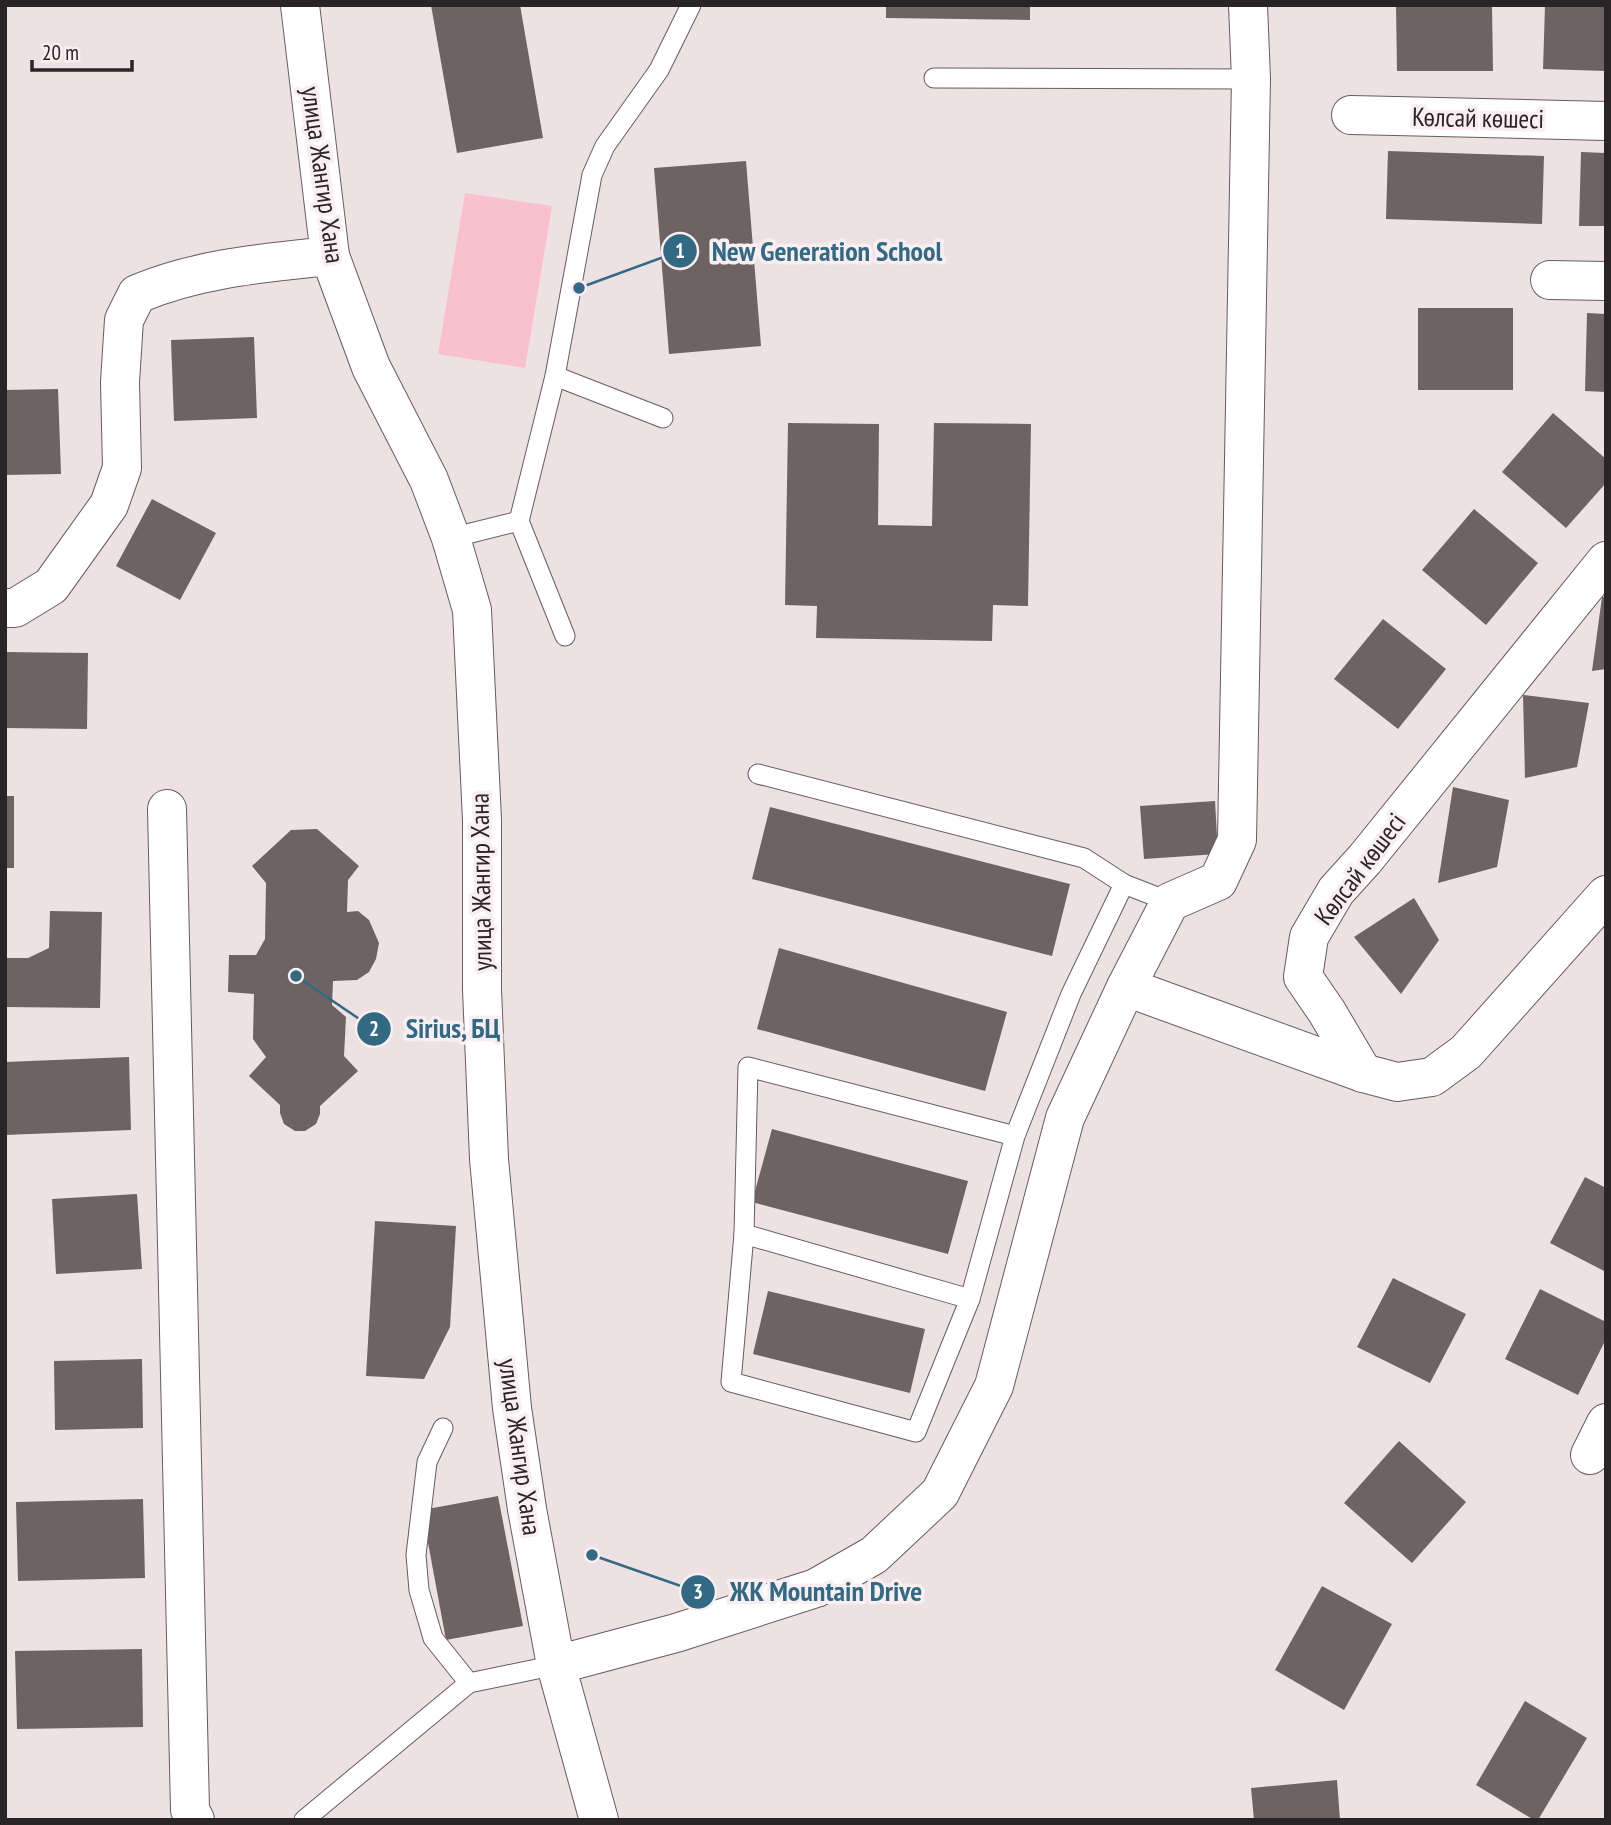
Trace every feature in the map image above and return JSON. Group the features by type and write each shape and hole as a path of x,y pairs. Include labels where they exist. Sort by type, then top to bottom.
{"street":[{"name":"улица Жангир Хана","path":"300,5 330,256 371,368 429,480 451,538 472,610 482,820 482,989 489,1159 512,1408 556,1665 599,1820"},
{"path":"556,1665 676,1633 816,1588 874,1555 940,1493 994,1385 1065,1118 1126,987 1170,902 1219,881 1237,840 1251,79 1248,5"},
{"name":"Көлсай көшесі","path":"1351,115 1606,121"},
{"path":"5,608 15,608 51,586 109,505 122,468 120,382 124,320 137,294 169,281 244,265 330,256"},
{"path":"1550,280 1606,281"},
{"name":"Көлсай көшесі","path":"1363,1073 1303,977 1309,937 1336,891 1374,848 1606,561"},
{"path":"167,809 190,1810 195,1820"},
{"path":"1126,987 1363,1073 1397,1082 1432,1076 1466,1052 1606,895"}],"lane":[{"path":"565,636 520,521 555,376 592,175 605,146 659,70 691,5"},
{"path":"934,78 1251,79"},
{"path":"555,376 663,418"},
{"path":"451,538 520,521"},
{"path":"758,774 1084,858 1124,884 1170,902"},
{"path":"1015,1136 748,1067 744,1234 731,1382 916,1432 970,1299 1015,1136 1071,994 1124,884"},
{"path":"744,1234 970,1299"},
{"path":"443,1428 427,1462 416,1555 419,1590 433,1638 470,1683"},
{"path":"304,1820 470,1683 556,1665"}],"shaded area":[{"path":"465,193 552,206 525,368 438,354"}],"building":[{"path":"431,5 520,5 543,138 457,153"},
{"path":"886,5 1030,5 1030,20 886,18"},
{"path":"1396,5 1492,5 1493,71 1397,71"},
{"path":"1545,5 1606,5 1606,71 1543,69"},
{"path":"1388,151 1544,156 1542,224 1386,219"},
{"path":"1581,152 1606,153 1606,226 1579,226"},
{"path":"746,161 761,346 669,354 654,168"},
{"path":"1418,308 1513,308 1513,390 1418,390"},
{"path":"1587,313 1606,314 1606,392 1585,391"},
{"path":"254,337 257,418 174,421 171,340"},
{"path":"58,389 61,474 5,475 5,390"},
{"path":"1553,413 1606,459 1606,483 1566,528 1502,472"},
{"path":"788,423 879,424 878,525 932,526 934,423 1031,424 1028,606 993,605 992,641 816,638 817,606 785,605"},
{"path":"152,499 216,533 180,600 116,566"},
{"path":"1474,509 1538,563 1486,625 1422,570"},
{"path":"1602,597 1606,597 1606,669 1592,671"},
{"path":"1383,619 1446,669 1398,729 1334,679"},
{"path":"5,652 88,653 87,729 5,728"},
{"path":"1523,695 1589,703 1577,767 1525,778"},
{"path":"1453,787 1509,800 1497,867 1438,883"},
{"path":"5,796 14,796 14,868 5,868"},
{"path":"1215,801 1218,854 1144,859 1140,806"},
{"path":"770,807 1070,884 1052,956 752,879"},
{"path":"317,829 359,866 348,880 347,912 358,911 369,920 379,943 376,959 369,972 357,980 333,981 332,1005 346,1017 344,1056 358,1071 320,1106 316,1124 305,1131 295,1131 284,1124 280,1105 249,1076 266,1057 253,1039 254,994 228,992 229,955 256,955 265,939 266,883 252,866 291,830"},
{"path":"1414,898 1439,940 1401,994 1354,937"},
{"path":"50,911 102,912 100,1008 5,1007 5,958 28,958 49,948"},
{"path":"779,948 1007,1012 985,1091 757,1029"},
{"path":"129,1057 131,1130 5,1135 5,1062"},
{"path":"772,1129 968,1181 948,1254 752,1202"},
{"path":"1585,1177 1606,1188 1606,1272 1550,1243"},
{"path":"137,1194 142,1269 56,1274 52,1199"},
{"path":"375,1221 456,1226 450,1327 424,1379 366,1376"},
{"path":"1393,1278 1466,1314 1430,1383 1357,1347"},
{"path":"1540,1289 1606,1322 1606,1339 1578,1395 1505,1359"},
{"path":"768,1291 925,1329 910,1393 753,1354"},
{"path":"142,1359 143,1428 55,1430 54,1361"},
{"path":"1399,1441 1466,1502 1412,1563 1344,1503"},
{"path":"498,1496 523,1626 446,1640 422,1510"},
{"path":"143,1499 145,1578 18,1581 16,1502"},
{"path":"1322,1586 1392,1624 1344,1710 1275,1670"},
{"path":"142,1649 143,1727 17,1729 15,1651"},
{"path":"1525,1701 1587,1738 1538,1820 1476,1785"},
{"path":"1337,1780 1340,1820 1254,1820 1251,1788"}],"place":[{"name":"New Generation School","path":"579,288"},
{"name":"Sirius, БЦ","path":"296,976"},
{"name":"ЖК Mountain Drive","path":"592,1555"}]}
